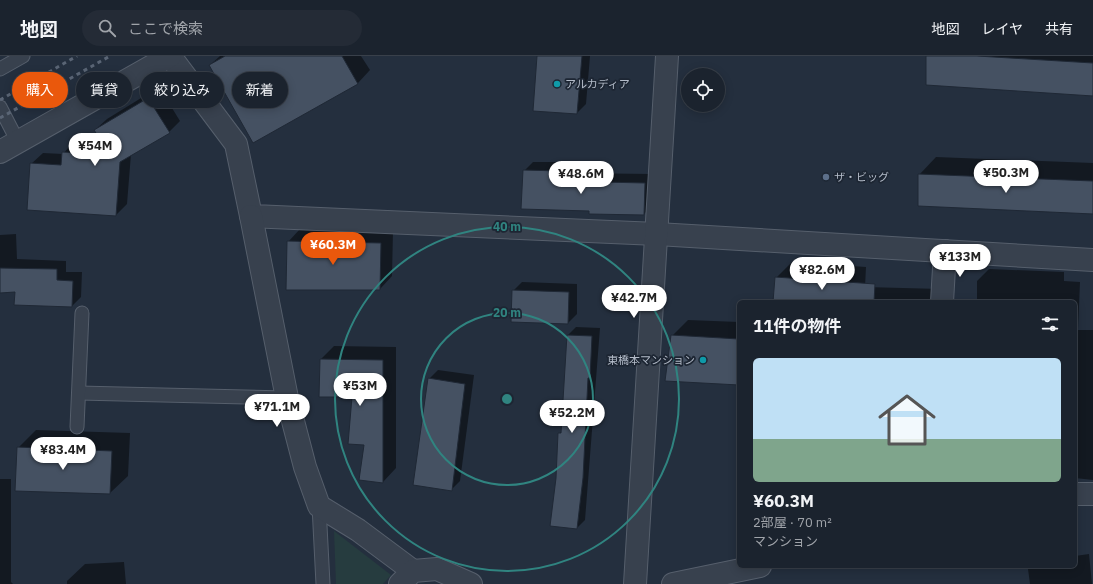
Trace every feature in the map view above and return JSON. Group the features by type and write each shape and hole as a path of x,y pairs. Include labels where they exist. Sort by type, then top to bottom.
{"street":[{"path":"9,147 170,56 236,144 287,398 305,467 320,506 358,530 407,577 437,569 471,584"},
{"path":"635,584 667,56"},
{"path":"251,216 656,234 1093,260"},
{"path":"942,300 945,251"},
{"path":"1077,494 1093,494"},
{"path":"673,584 711,580 753,568"}],"lane":[{"path":"0,69 23,56"},
{"path":"0,108 9,147"},
{"path":"77,427 82,313"},
{"path":"79,393 287,398"},
{"path":"320,506 322,584"}],"green space":[{"path":"334,531 391,575 383,584 336,584"}],"building":[{"path":"225,56 342,56 358,84 253,143 233,108 288,108 288,72 232,72 232,106 224,92 224,72 213,72 209,65"},
{"name":"アルカディア","path":"537,56 582,56 577,114 533,111"},
{"path":"926,56 977,56 1093,63 1093,96 926,85"},
{"path":"140,103 140,108 154,108 170,133 120,162 116,216 27,210 30,163 61,165 62,152 110,154 94,130"},
{"path":"523,170 560,171 560,181 645,183 644,215 589,214 589,211 521,209"},
{"path":"918,174 1093,181 1093,214 918,206"},
{"path":"287,241 381,243 380,290 286,290"},
{"path":"0,268 57,269 57,280 73,281 72,307 14,305 15,292 0,293"},
{"path":"775,277 875,284 874,300 773,300"},
{"path":"512,290 569,292 568,324 511,322"},
{"path":"567,335 592,336 590,378 588,378 583,478 577,529 550,526 556,478 558,433 561,433"},
{"name":"東橋本マンション","path":"671,335 737,339 737,385 665,381"},
{"path":"320,359 383,360 383,483 359,480 364,445 348,444 352,397 319,397"},
{"path":"428,378 465,384 452,491 413,485"},
{"path":"17,447 112,451 110,494 15,491"}],"railway":[{"path":"0,100 77,56"},
{"path":"0,118 110,56"}],"place":[{"name":"アルカディア","path":"557,84"},
{"name":"ザ・ビッグ","path":"826,177"},
{"name":"東橋本マンション","path":"703,360"}]}
